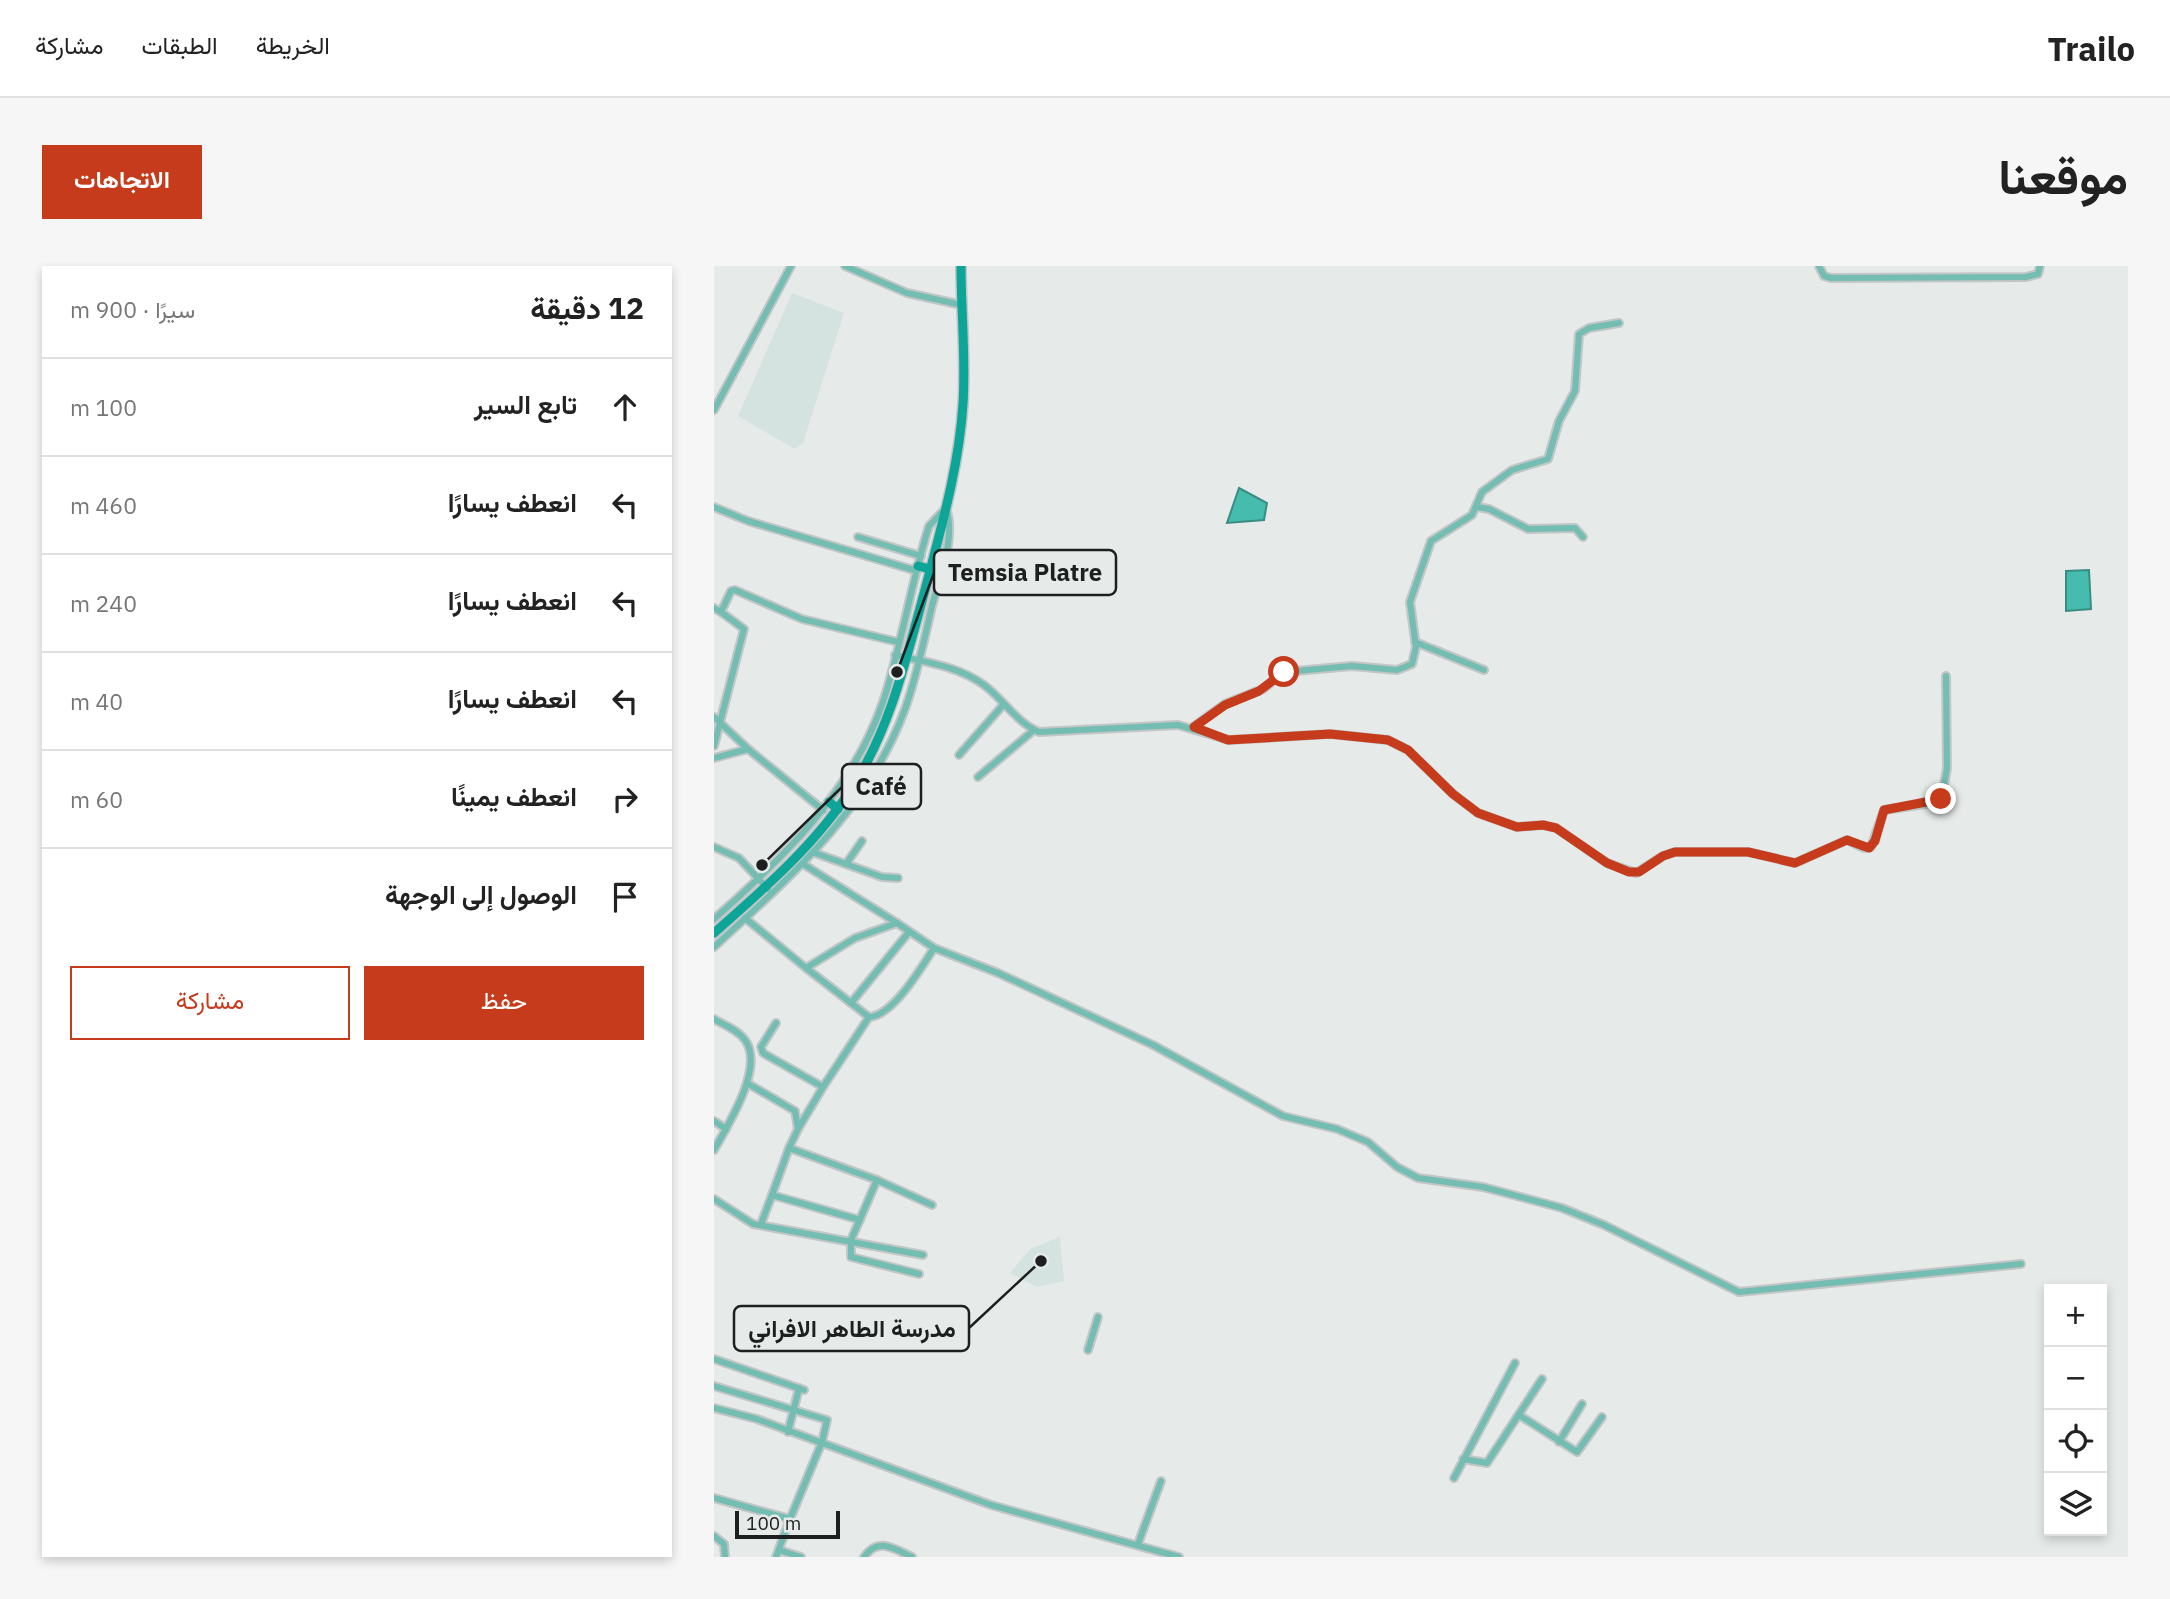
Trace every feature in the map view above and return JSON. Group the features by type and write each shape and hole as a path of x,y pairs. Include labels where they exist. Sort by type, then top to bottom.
{"main road":[{"path":"714,933 742,914 769,890 839,806 861,773 885,725 907,658 958,451 964,400 961,266"},
{"path":"919,564 930,569"},
{"path":"861,773 872,779"},
{"path":"826,806 839,806 850,811"}],"street":[{"path":"714,410 791,266"},
{"path":"845,266 898,290 962,305"},
{"path":"1819,266 1828,278 2026,277 2038,274 2040,266"},
{"path":"1194,727 1225,705 1259,691 1284,672 1352,666 1403,668 1414,659 1415,642 1410,602 1428,544 1472,515 1482,492 1512,470 1548,459 1559,421 1575,391 1579,334 1589,328 1619,323"},
{"path":"714,507 748,521 919,564"},
{"path":"1477,507 1489,509 1528,529 1575,528 1583,537"},
{"path":"714,919 826,806 867,741 883,701 929,526 946,508"},
{"path":"714,848 739,858 769,890 815,853 872,779 905,708 919,660 950,531 946,508"},
{"path":"858,537 919,564"},
{"path":"714,746 744,629 718,610 731,591 735,590 802,619 898,642"},
{"path":"1415,642 1484,670"},
{"path":"895,655 949,668 973,679 1034,730 1045,733 1100,727 1194,727 1228,740 1330,734 1388,740 1408,750 1453,794 1478,813 1517,827 1543,825 1556,828 1607,863 1629,872 1639,872 1663,856 1675,852 1748,852 1791,864 1803,862 1847,840 1869,848 1875,841 1884,810 1941,799 1947,768 1945,676"},
{"path":"959,755 1004,704"},
{"path":"714,717 748,749 826,806"},
{"path":"978,777 1034,730"},
{"path":"714,758 748,749"},
{"path":"846,864 862,841"},
{"path":"815,853 882,877 898,878"},
{"path":"803,864 934,948 998,973 1162,1049 1283,1116 1357,1137 1383,1152 1397,1167 1418,1178 1483,1187 1562,1208 1604,1225 1739,1292 2021,1264"},
{"path":"714,947 742,914 869,1017 877,1017 894,1002 934,948"},
{"path":"806,968 855,937 897,923"},
{"path":"851,1003 909,932"},
{"path":"761,1224 798,1129 869,1017"},
{"path":"714,1019 747,1042 751,1058 747,1083 714,1150"},
{"path":"776,1023 761,1048 763,1054 823,1087"},
{"path":"747,1083 793,1108 798,1129"},
{"path":"714,1121 726,1129"},
{"path":"789,1148 932,1205"},
{"path":"877,1181 851,1240 851,1257 919,1274"},
{"path":"772,1195 860,1220"},
{"path":"714,1199 746,1221 923,1255"},
{"path":"1088,1350 1098,1317"},
{"path":"714,1359 802,1389 792,1410 788,1432"},
{"path":"1454,1478 1516,1363"},
{"path":"1463,1459 1487,1463 1542,1379"},
{"path":"714,1387 827,1420 822,1442 777,1553 801,1557"},
{"path":"1559,1442 1582,1404"},
{"path":"714,1408 757,1419 991,1505 1179,1557"},
{"path":"1519,1415 1577,1452 1602,1417"},
{"path":"1138,1544 1161,1481"},
{"path":"714,1498 790,1519"},
{"path":"714,1536 724,1544 724,1557"},
{"path":"864,1557 872,1546 879,1545 912,1557"}],"shaded area":[{"path":"792,293 844,313 803,443 795,449 738,416"},
{"path":"1239,488 1267,503 1264,520 1227,523"},
{"path":"2089,570 2091,609 2066,611 2066,571"},
{"path":"1060,1237 1064,1281 1037,1287 1010,1273 1030,1249"}],"place":[{"name":"Temsia Platre","path":"897,672"},
{"name":"Café","path":"762,865"},
{"name":"مدرسة الطاهر الافراني","path":"1041,1261"}],"route":[{"path":"1284,672 1259,691 1207,715 1194,727 1228,740 1330,734 1388,740 1408,750 1453,794 1478,813 1517,827 1548,825 1556,828 1607,863 1629,872 1639,872 1668,853 1675,852 1748,852 1791,864 1803,862 1847,840 1869,848 1875,841 1884,810 1933,803 1941,799"}]}
